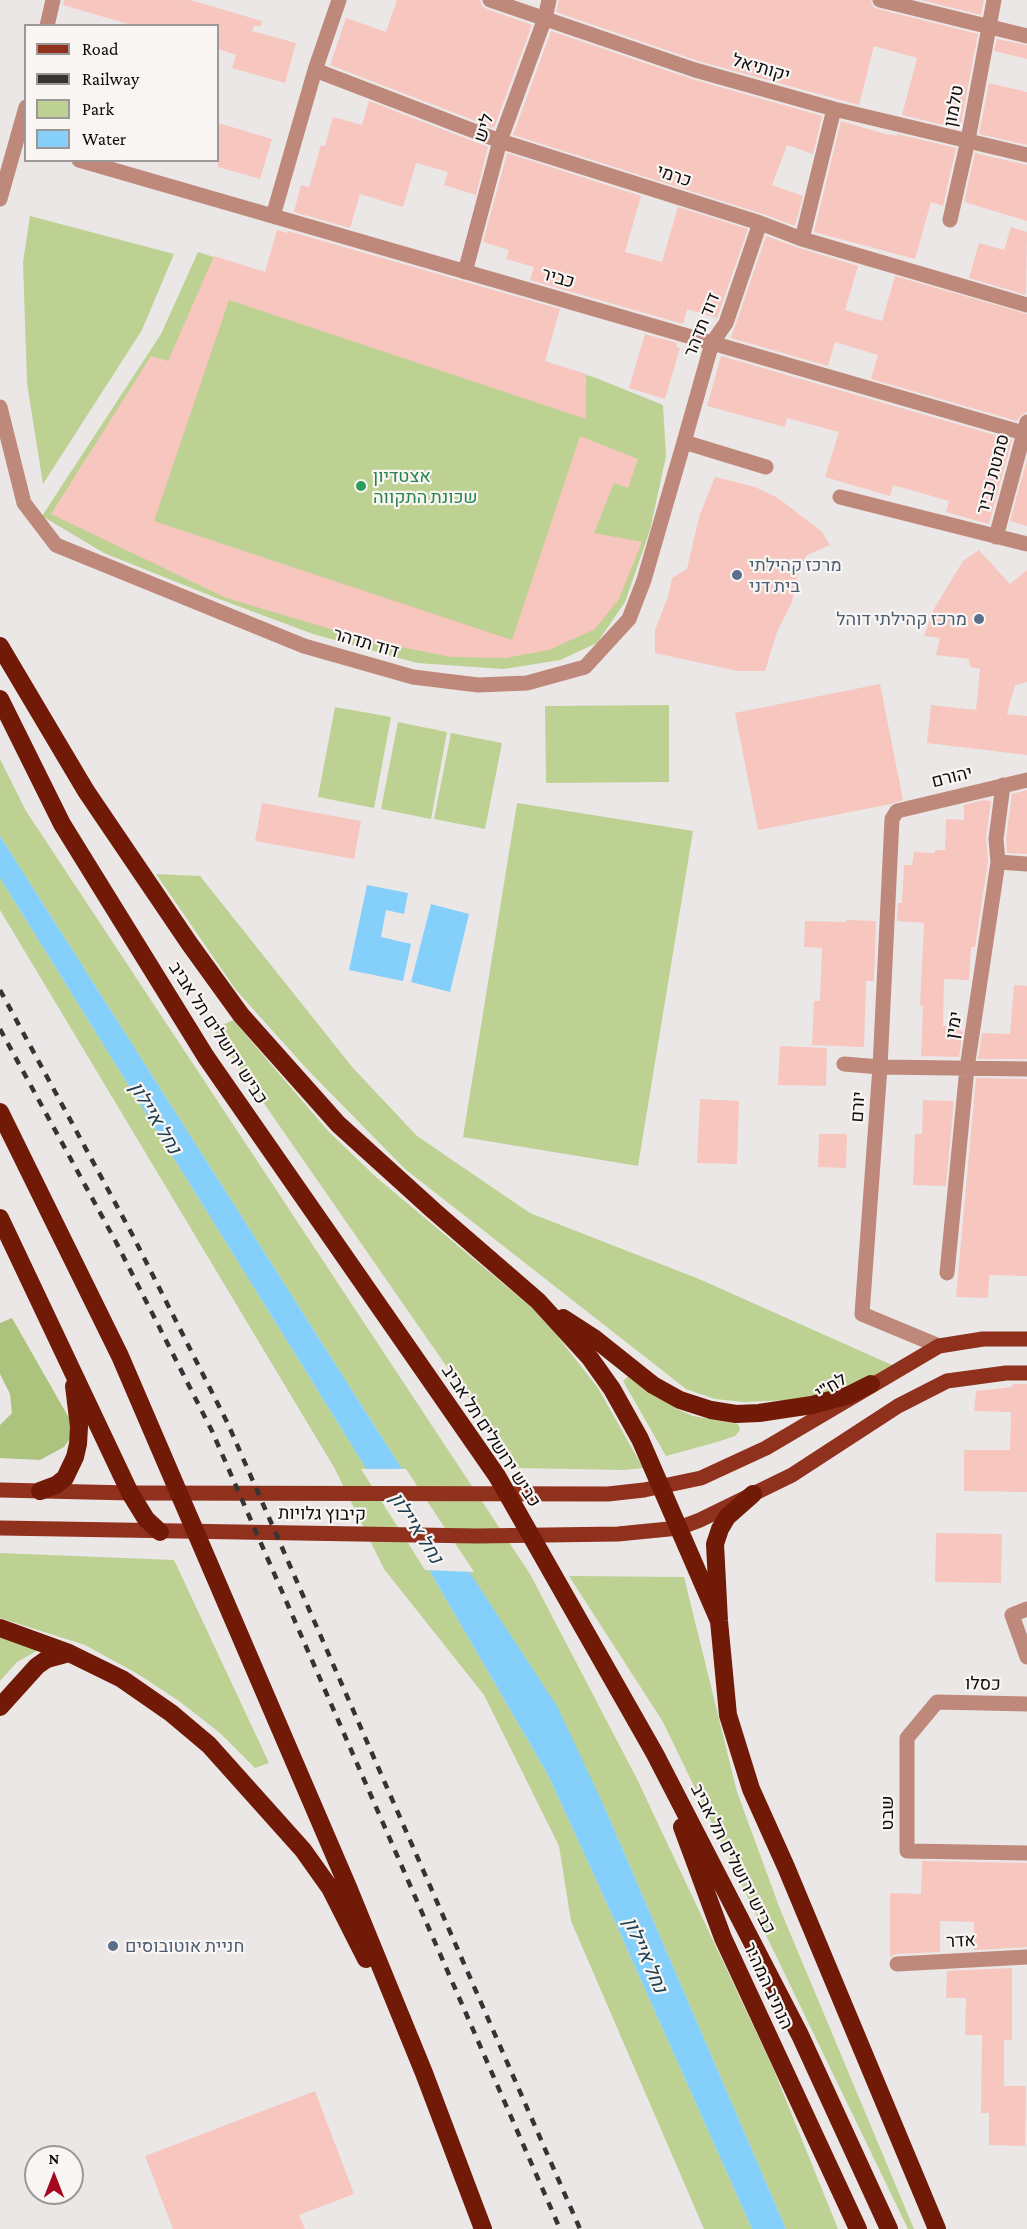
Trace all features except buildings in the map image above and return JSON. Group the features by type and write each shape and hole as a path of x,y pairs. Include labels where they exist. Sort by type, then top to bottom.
{"highway":[{"path":"0,646 86,791 189,943 241,1014 338,1124 538,1301 590,1358 612,1389 636,1431 653,1489 679,1528 719,1622"},
{"name":"כביש ירושלים תל אביב","path":"0,699 62,824 213,1066 497,1476 655,1754 800,2036 890,2229"},
{"path":"0,1112 120,1356 348,1887 424,2073 483,2229"},
{"path":"0,1218 130,1493 146,1519 160,1532"},
{"path":"538,1301 594,1338 653,1385 680,1400 711,1410 736,1414 812,1405 849,1395 871,1384"},
{"path":"40,1491 56,1485 64,1478 75,1457 79,1427 71,1366"},
{"path":"753,1494 735,1507 727,1517 715,1544 719,1622 728,1715 751,1789 791,1878 937,2229"},
{"path":"0,1628 69,1653 122,1679 171,1713 209,1746 303,1850 330,1888 424,2073"},
{"path":"0,1707 37,1665 47,1659 69,1653"},
{"name":"הנתיב המהיר","path":"655,1754 723,1938 858,2229"}],"main road":[{"name":"לח\"י","path":"653,1489 701,1478 766,1448 871,1384 939,1346 983,1339 1027,1339"},
{"path":"679,1528 792,1475 898,1406 947,1381 1006,1373 1027,1373"},
{"name":"קיבוץ גלויות","path":"0,1490 130,1493 608,1494 653,1489"},
{"name":"קיבוץ גלויות","path":"0,1528 477,1536 618,1534 679,1528"}],"street":[{"path":"47,24 53,0"},
{"path":"273,216 315,70 339,0"},
{"name":"יקותיאל","path":"490,0 695,70 834,110 1027,155"},
{"name":"ליש","path":"465,272 500,141 549,0"},
{"path":"880,0 1027,36"},
{"name":"טלמון","path":"950,220 968,140 994,0"},
{"name":"כרמי","path":"315,70 500,141 802,239 1027,305"},
{"path":"802,239 834,110"},
{"path":"0,199 21,144 24,122"},
{"name":"כביר","path":"86,162 712,343 1026,429"},
{"name":"דוד תדהר","path":"0,406 24,503 56,545 304,646 414,677 478,685 527,683 585,667 629,619 644,580 712,343 726,323 760,224"},
{"name":"סמטת כביר","path":"996,537 1026,429"},
{"path":"684,442 766,467"},
{"path":"840,497 1027,544"},
{"name":"יהורם","path":"892,819 897,811 1027,780"},
{"name":"ימין","path":"947,1273 967,1068 998,862 996,839 1003,785"},
{"name":"יורם","path":"892,819 880,1067 862,1314 939,1346"},
{"path":"998,862 1027,864"},
{"path":"844,1064 880,1067 1027,1069"},
{"path":"1027,1609 1012,1615 1027,1657"},
{"name":"כסלו","path":"937,1702 1027,1704"},
{"name":"שבט","path":"937,1702 907,1738 907,1851 1027,1853"},
{"name":"אדר","path":"897,1964 1027,1957"}],"green space":[{"path":"30,216 174,254 142,330 43,484 27,383 23,262"},
{"name":"אצטדיון שכונת התקווה","path":"198,252 596,378 663,405 666,456 650,530 625,602 597,643 560,660 504,669 417,663 313,634 219,599 104,553 42,516 161,334"},
{"path":"669,705 669,782 546,783 545,706"},
{"path":"335,707 391,717 374,808 318,797"},
{"path":"398,722 447,732 431,819 381,809"},
{"path":"451,733 502,743 485,829 434,819"},
{"path":"0,759 26,811 530,1574 637,1779 773,2068 838,2229 786,2229 604,1806 402,1469 0,836"},
{"path":"517,803 693,831 638,1166 463,1137"},
{"path":"156,874 200,876 353,1068 417,1136 530,1213 699,1279 892,1365 873,1377 812,1399 744,1402 715,1399 686,1389 405,1169 306,1068 236,990"},
{"path":"0,878 429,1570 548,1775 752,2229 704,2229 571,1921 559,1846 484,1695 384,1569 335,1469 0,910"},
{"path":"233,1020 329,1132 376,1177 532,1308 555,1333 598,1388 643,1468 624,1470 517,1468 213,1030"},
{"path":"12,1318 69,1418 71,1430 69,1440 64,1447 40,1460 0,1458 0,1425 12,1413 10,1394 0,1374 0,1323"},
{"path":"631,1374 677,1409 693,1416 738,1424 740,1430 735,1436 666,1456 623,1381"},
{"path":"0,1553 174,1560 269,1763 255,1768 220,1733 179,1701 138,1674 85,1645 0,1618"},
{"path":"569,1576 684,1577 737,1792 780,1909 914,2229 908,2229 663,1722"},
{"path":"0,1634 42,1648 17,1662 0,1681"}],"water":[{"name":"נחל איילון","path":"0,836 402,1469 557,1706 604,1806 786,2229 752,2229 548,1775 429,1570 0,878"},
{"path":"367,885 408,893 404,914 386,910 381,937 411,944 403,981 349,970"},
{"path":"431,904 469,914 450,992 411,982"}],"pier":[{"path":"361,1469 406,1469 474,1572 425,1570"}],"railway":[{"path":"0,990 132,1234 228,1424 580,2229"},
{"path":"0,1029 116,1242 212,1431 560,2229"}],"place":[{"name":"אצטדיון שכונת התקווה","path":"361,486"},
{"name":"מרכז קהילתי בית דני","path":"737,575"},
{"name":"מרכז קהילתי דוהל","path":"979,619"},
{"name":"חניית אוטובוסים","path":"113,1946"}]}
